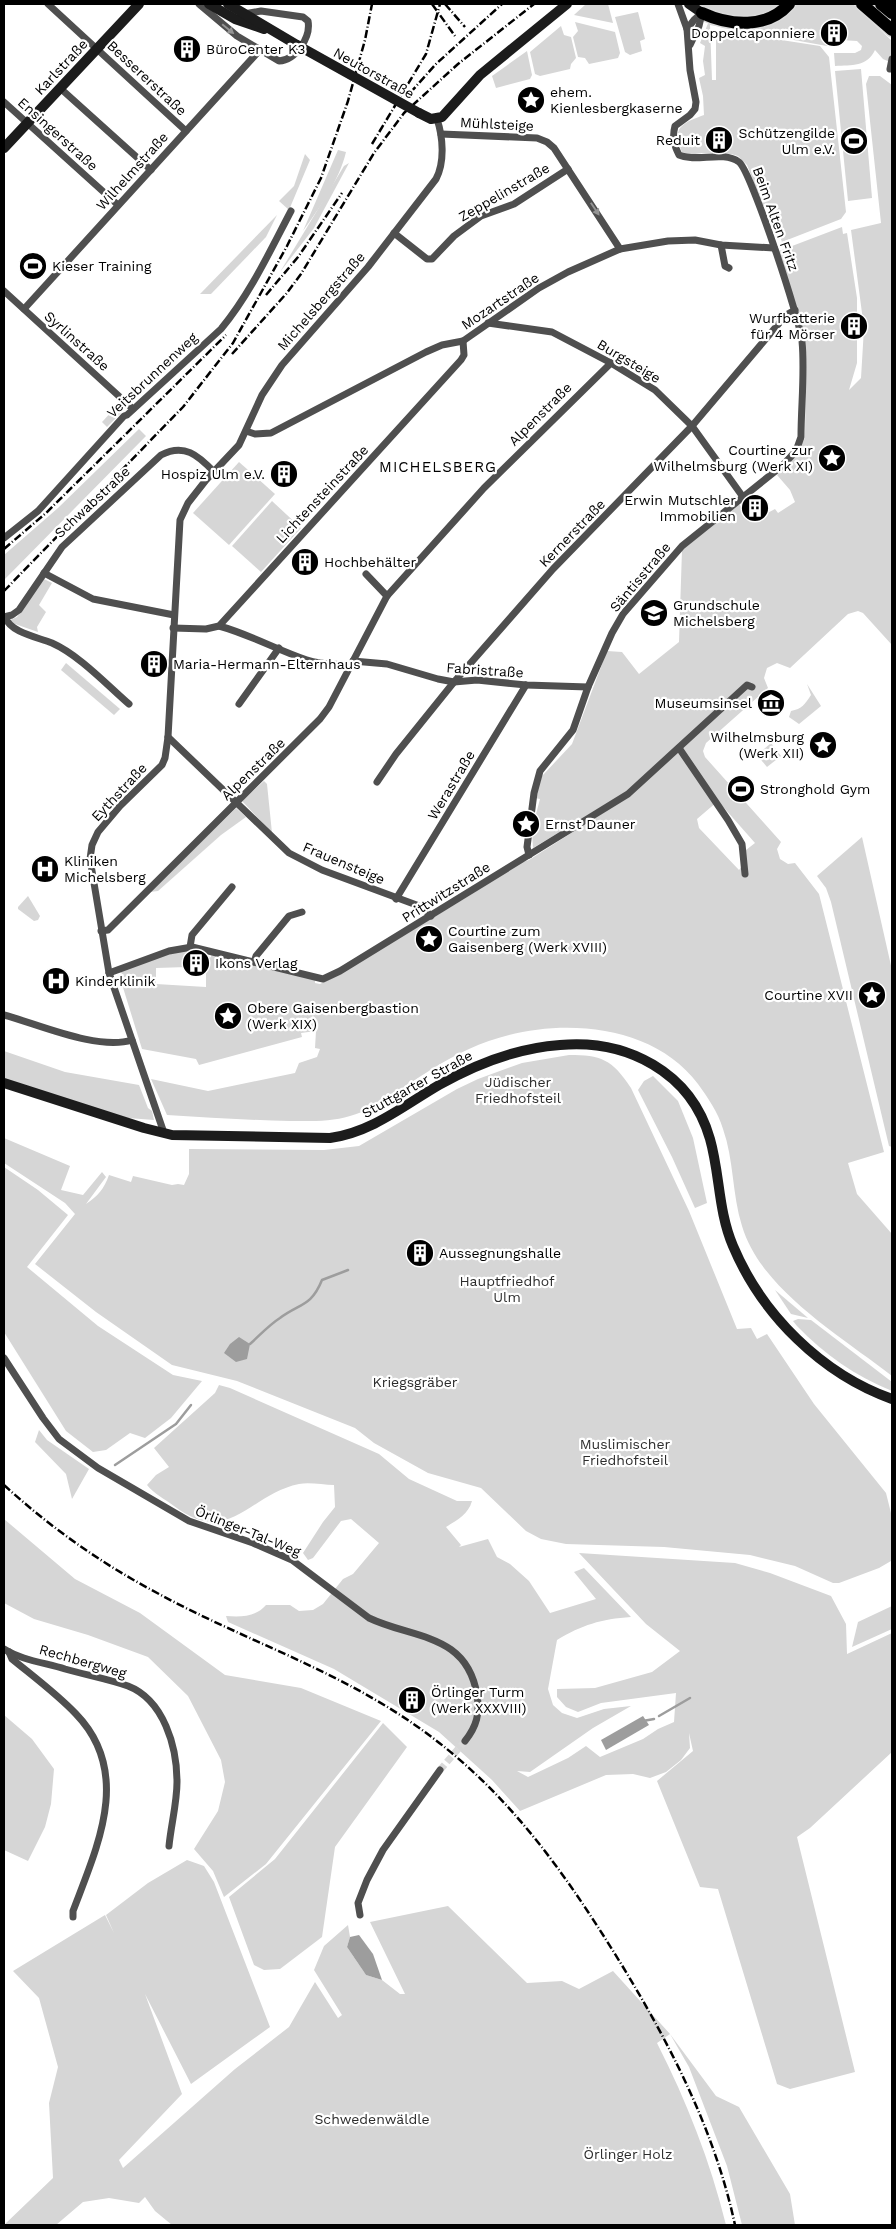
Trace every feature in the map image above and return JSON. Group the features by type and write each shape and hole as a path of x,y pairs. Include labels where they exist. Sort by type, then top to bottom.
{"highway":[{"path":"702,13 724,20 756,22 778,14 789,4"},
{"path":"862,4 892,30"},
{"path":"881,4 892,13"}],"main road":[{"name":"Karlstraße","path":"4,148 138,4"},
{"name":"Neutorstraße","path":"209,4 235,19 276,34"},
{"name":"Neutorstraße","path":"228,4 276,34 419,114 431,119 437,119"},
{"path":"437,119 443,116 480,75 567,4"},
{"path":"690,4 702,13"},
{"name":"Stuttgarter Straße","path":"4,1083 164,1133 195,1136 336,1137 371,1126 462,1073 517,1053 553,1046 579,1044 606,1046 634,1054 656,1065 670,1076 687,1093 701,1116 711,1143 721,1212 742,1264 763,1298 799,1341 823,1362 855,1383 892,1400"}],"street":[{"name":"Bessererstraße","path":"48,4 186,131"},
{"path":"199,4 230,31 259,51 279,61 290,58 296,53 306,35 308,21 303,17 263,11 244,14"},
{"name":"Beim Alten Fritz","path":"678,4 687,29 690,45 690,70 696,102 695,108 690,115 675,126 673,138 675,147 679,155 686,158 731,158 740,163 774,248 795,310 802,341 801,437"},
{"path":"687,29 702,13"},
{"name":"Beim Alten Fritz","path":"690,45 699,26 702,13"},
{"name":"Wilhelmstraße","path":"24,309 259,51"},
{"path":"890,69 892,59"},
{"path":"60,88 151,170"},
{"name":"Ensingerstraße","path":"4,102 118,205"},
{"name":"Michelsbergstraße","path":"195,494 233,453 246,431 262,395 282,365 337,305 436,179 440,172 441,134 437,119"},
{"name":"Mühlsteige","path":"441,134 537,138 546,142 554,148 620,249"},
{"name":"Zeppelinstraße","path":"394,234 427,259 432,259 454,236 481,216 514,204 568,169"},
{"name":"Veitsbrunnenweg","path":"4,538 38,511 124,416 221,329 233,314 267,257 291,211"},
{"name":"Mozartstraße","path":"246,431 255,434 271,433 426,352 442,345 463,341 539,288 583,265 620,249 668,240 696,240 721,245 774,248"},
{"path":"721,245 725,266 729,268"},
{"name":"Syrlinstraße","path":"4,291 133,409"},
{"name":"Kernerstraße","path":"377,782 397,752 454,682 553,569 692,426 786,315 795,310"},
{"name":"Burgsteige","path":"488,323 552,332 611,362 655,390 692,426 743,496"},
{"name":"Lichtensteinstraße","path":"219,626 461,360 465,350 463,341"},
{"name":"Alpenstraße","path":"101,931 108,930 320,719 329,707 388,596 484,488 611,362"},
{"name":"Säntisstraße","path":"529,855 527,847 536,783 540,771 573,730 588,687 612,633 624,614 682,546 782,465 796,451 801,437"},
{"name":"Schwabstraße","path":"5,617 19,610 62,547 161,455 176,449 184,450 194,454 214,472"},
{"name":"Eythstraße","path":"164,1133 109,973 91,872 92,845 98,832 162,765 165,758 168,737 180,520 188,503 195,494"},
{"path":"44,573 93,598 174,615"},
{"path":"366,574 388,596"},
{"path":"5,617 12,626 53,644 70,654 129,704"},
{"path":"173,628 206,629 219,626"},
{"name":"Fabristraße","path":"219,626 313,662 387,664 454,682 477,680 526,685 588,687"},
{"path":"239,704 279,648"},
{"name":"Werastraße","path":"396,899 526,685"},
{"name":"Prittwitzstraße","path":"109,973 169,951 190,947 209,950 323,980 431,916 628,794 747,685 752,687"},
{"name":"Frauensteige","path":"168,737 289,854 322,870 396,899 422,907 431,916"},
{"path":"679,748 742,844 745,874"},
{"path":"190,947 192,935 232,887"},
{"path":"254,962 256,956 289,916 302,912"},
{"path":"4,1015 99,1042 118,1043 132,1040"},
{"name":"Örlinger-Tal-Weg","path":"4,1358 43,1418 59,1438 98,1468 189,1521 253,1543 292,1560 369,1618 384,1625 429,1636 453,1652 464,1663 472,1676 479,1707 476,1725 465,1741"},
{"path":"6,1651 12,1659 81,1719 100,1752 107,1778 108,1793 102,1828 73,1911 73,1917"},
{"name":"Rechbergweg","path":"6,1651 128,1686 152,1702 162,1716 166,1726 176,1768 176,1792 169,1846"},
{"path":"360,1915 358,1903 367,1880 383,1850 440,1770"}],"green space":[{"path":"586,4 608,4 613,23 574,15"},
{"path":"698,4 782,4 762,14 741,16 719,13"},
{"path":"794,4 853,4 892,41 892,63 883,59 875,50 868,60 858,64 835,66 834,53 855,53 861,50 862,46 857,41 840,40 840,22 834,19 830,23 827,46 710,25 712,80 716,80 717,34 723,31 820,46 829,57 846,212 841,219 782,242 768,205 763,206 747,165 738,156 731,154 702,153 688,155 682,152 678,132 684,124 704,115 703,96 699,78 705,75 703,61 705,46 700,43 709,21 730,25"},
{"path":"638,12 645,39 640,41 642,51 630,55 625,52 615,17"},
{"path":"575,22 615,32 620,53 618,58 589,64 585,58 578,57 573,37 578,31"},
{"path":"561,26 564,35 571,37 576,58 571,64 570,69 540,76 535,74 530,52"},
{"path":"527,51 532,75 530,79 496,88 492,76"},
{"name":"Schützengilde Ulm e.V.","path":"861,69 872,198 848,201 835,71"},
{"path":"869,76 880,76 892,85 892,645 863,613 858,611 848,614 790,668 777,663 767,668 764,678 768,688 706,743 703,751 705,757 781,842 777,849 780,859 788,864 795,863 819,894 884,1152 848,1163 857,1194 892,1234 892,1376 805,1310 766,1271 752,1249 742,1226 736,1202 727,1141 716,1111 698,1084 677,1062 651,1046 622,1035 591,1029 559,1028 527,1031 497,1038 469,1049 439,1065 372,1107 343,1118 320,1121 290,1121 167,1115 151,1079 208,1091 295,1073 299,1063 317,1057 320,1049 315,1048 316,1031 301,1033 302,1037 199,1065 196,1059 142,1049 121,981 122,974 119,970 192,947 192,957 188,958 187,967 156,968 156,984 206,987 206,959 211,957 212,950 315,979 315,983 320,984 340,974 472,894 514,865 529,860 631,795 626,792 533,848 531,816 536,814 540,799 535,798 542,776 572,744 607,651 622,652 639,674 679,642 682,550 739,504 751,522 775,509 778,513 795,502 790,490 777,475 790,463 805,438 806,341 779,251 842,227 843,234 847,233 857,298 857,363 849,390 861,378 864,328 851,230 881,223 866,84","holes":["718,801 755,843 746,850 746,861 739,870 699,828 697,819"]},
{"path":"338,150 346,152 339,173 316,213 303,231"},
{"path":"305,154 310,160 289,210 279,201 294,186"},
{"path":"349,163 314,228 280,272 344,166"},
{"path":"277,215 266,237 211,294 200,294"},
{"path":"115,408 121,413 107,427 102,422"},
{"path":"139,429 146,436 4,580 4,555 58,508"},
{"path":"239,462 275,494 229,545 193,513"},
{"path":"272,501 301,528 261,572 232,546"},
{"path":"44,579 52,583 39,605 46,612 37,627 38,632 15,624 10,620 17,617"},
{"path":"66,663 120,709 114,715 61,670"},
{"path":"807,684 821,706 799,724 789,717 791,711 803,706 811,695"},
{"path":"771,743 781,756 767,767 757,755"},
{"path":"264,781 267,784 272,833 242,801"},
{"path":"236,808 246,817 221,835 158,891 150,892"},
{"path":"862,837 892,970 892,1147 889,1146 831,902 826,888 817,876"},
{"path":"28,896 40,916 38,920 34,921 18,909"},
{"path":"4,1051 65,1072 139,1085 148,1108 152,1111 154,1120 128,1118 4,1081"},
{"name":"Hauptfriedhof Ulm","path":"569,1055 590,1056 605,1061 618,1071 631,1088 689,1211 737,1329 751,1328 757,1339 767,1334 814,1404 886,1493 892,1517 891,1561 879,1568 839,1583 833,1583 795,1566 750,1555 664,1547 566,1544 541,1539 526,1531 481,1488 428,1473 374,1443 355,1428 237,1381 172,1365 96,1312 35,1264 75,1214 65,1203 4,1163 4,1138 70,1166 61,1190 83,1195 102,1172 106,1177 86,1204 100,1192 109,1175 131,1182 133,1176 172,1185 184,1185 189,1174 189,1149 324,1150 359,1146 457,1089 478,1079 522,1063"},
{"path":"653,1076 678,1101 693,1138 707,1203 695,1208 638,1090 644,1081"},
{"path":"4,1167 38,1190 68,1215 27,1267 98,1326 173,1375 202,1381 171,1418 145,1438 130,1433 106,1450 93,1452 66,1431 4,1332"},
{"path":"775,1290 808,1318 791,1314"},
{"path":"798,1319 811,1320 892,1382 892,1391 865,1379 841,1364 797,1326 793,1321"},
{"path":"219,1385 230,1388 379,1454 409,1479 457,1501 472,1501 465,1514 446,1527 461,1545 459,1547 488,1539 497,1557 510,1564 529,1581 550,1613 596,1599 574,1572 584,1568 631,1617 610,1619 592,1624 575,1630 557,1640 548,1689 553,1705 562,1713 577,1718 604,1709 631,1706 593,1728 530,1772 517,1771 528,1777 568,1758 586,1746 600,1757 643,1739 658,1729 674,1722 676,1693 601,1703 578,1712 566,1707 557,1697 557,1689 595,1688 652,1672 680,1651 646,1624 579,1553 735,1563 770,1573 831,1596 846,1624 847,1654 892,1633 892,1752 810,1828 797,1837 855,2072 790,2089 777,2084 718,1889 700,1887 657,1781 693,1751 689,1733 690,1748 681,1760 666,1772 650,1778 633,1774 606,1775 520,1811 492,1780 439,1732 334,1669 228,1622 226,1616 253,1614 266,1605 290,1605 299,1611 313,1610 323,1604 343,1579 353,1574 379,1543 351,1519 341,1521 313,1558 308,1560 303,1553 335,1507 334,1485 299,1484 282,1490 225,1520 210,1522 193,1518 156,1494 147,1485 156,1475 169,1467 154,1448 215,1393"},
{"path":"39,1430 47,1440 89,1469 72,1499 66,1474 35,1442"},
{"path":"4,1519 75,1579 140,1613 225,1675 301,1688 381,1721 266,1864 224,1897 213,1871 194,1849 218,1811 225,1782 221,1760 188,1696 148,1657 88,1635 34,1619 4,1603"},
{"path":"892,1606 892,1629 852,1647 858,1622"},
{"path":"4,1715 32,1739 54,1769 51,1804 45,1827 28,1861 4,1850"},
{"path":"383,1723 407,1747 335,1847 322,1937 280,1969 264,1970 254,1965 229,1897 275,1859"},
{"path":"187,1860 204,1866 214,1882 270,2027 191,2084 145,1994 182,2094 119,2160 123,2168 235,2069 289,2027 315,1982 338,2018 342,2015 314,1970 324,1946 348,1925 350,1937 347,1947 366,1975 382,1980 400,1994 405,1994 370,1922 448,1906 527,1983 562,1981 579,1989 613,1971 670,2034 657,2043 697,2132 713,2178 726,2225 172,2225 155,2211 145,2197 139,2203 109,2198 83,2202 56,2225 4,2225 53,2178 49,2103 58,2067 39,1998 13,1971 105,1915 114,1933 106,1915 148,1883"},
{"path":"670,2034 716,2096 739,2107 790,2194 795,2225 742,2225 727,2166 689,2067"}],"shaded area":[{"path":"239,1337 250,1344 247,1359 236,1362 224,1353 230,1344"},
{"path":"643,1716 649,1725 606,1750 601,1740"},
{"path":"359,1935 373,1954 382,1980 366,1975 347,1947 350,1937"}],"waterway":[{"path":"250,1344 276,1321 309,1300 318,1289 322,1280 348,1270"},
{"path":"115,1465 176,1424 191,1405"},
{"path":"659,1716 690,1698"},
{"path":"643,1721 654,1719"}],"tunnel":[{"path":"440,1770 465,1741"}],"railway":[{"path":"4,591 183,407 233,343 287,246 321,178 348,101 365,40 372,4"},
{"path":"432,4 455,36"},
{"path":"372,144 426,54 440,4"},
{"path":"445,4 465,27"},
{"path":"410,93 436,64 502,4"},
{"path":"232,354 286,294 301,274 374,153 404,113 458,64 534,4"},
{"path":"266,295 298,257 342,193"},
{"path":"4,549 46,513 226,335"},
{"path":"4,1485 40,1516 97,1558 117,1570 186,1608 321,1671 374,1699 415,1725 452,1753 485,1784 516,1816 572,1888 641,1998 675,2060 704,2124 716,2157 735,2225"}],"place":[{"name":"Doppelcaponniere","path":"834,33"},
{"name":"BüroCenter K3","path":"187,49"},
{"name":"ehem. Kienlesbergkaserne","path":"531,100"},
{"name":"Reduit","path":"719,140"},
{"name":"Schützengilde Ulm e.V.","path":"854,141"},
{"name":"Kieser Training","path":"33,266"},
{"name":"Wurfbatterie für 4 Mörser","path":"854,326"},
{"name":"Courtine zur Wilhelmsburg (Werk XI)","path":"832,458"},
{"name":"Hospiz Ulm e.V.","path":"284,474"},
{"name":"Erwin Mutschler Immobilien","path":"755,508"},
{"name":"Hochbehälter","path":"305,562"},
{"name":"Grundschule Michelsberg","path":"654,613"},
{"name":"Maria-Hermann-Elternhaus","path":"154,664"},
{"name":"Museumsinsel","path":"771,703"},
{"name":"Wilhelmsburg (Werk XII)","path":"823,745"},
{"name":"Stronghold Gym","path":"741,789"},
{"name":"Ernst Dauner","path":"526,824"},
{"name":"Kliniken Michelsberg","path":"45,869"},
{"name":"Courtine zum Gaisenberg (Werk XVIII)","path":"429,939"},
{"name":"Ikons Verlag","path":"196,963"},
{"name":"Kinderklinik","path":"56,981"},
{"name":"Courtine XVII","path":"872,995"},
{"name":"Obere Gaisenbergbastion (Werk XIX)","path":"228,1016"},
{"name":"Aussegnungshalle","path":"420,1253"},
{"name":"Örlinger Turm (Werk XXXVIII)","path":"412,1700"}],"district":[{"name":"MICHELSBERG","path":"438,467"}],"park label":[{"name":"Jüdischer Friedhofsteil","path":"518,1090"},
{"name":"Kriegsgräber","path":"415,1382"},
{"name":"Muslimischer Friedhofsteil","path":"625,1452"},
{"name":"Schwedenwäldle","path":"372,2119"},
{"name":"Örlinger Holz","path":"628,2154"}]}
